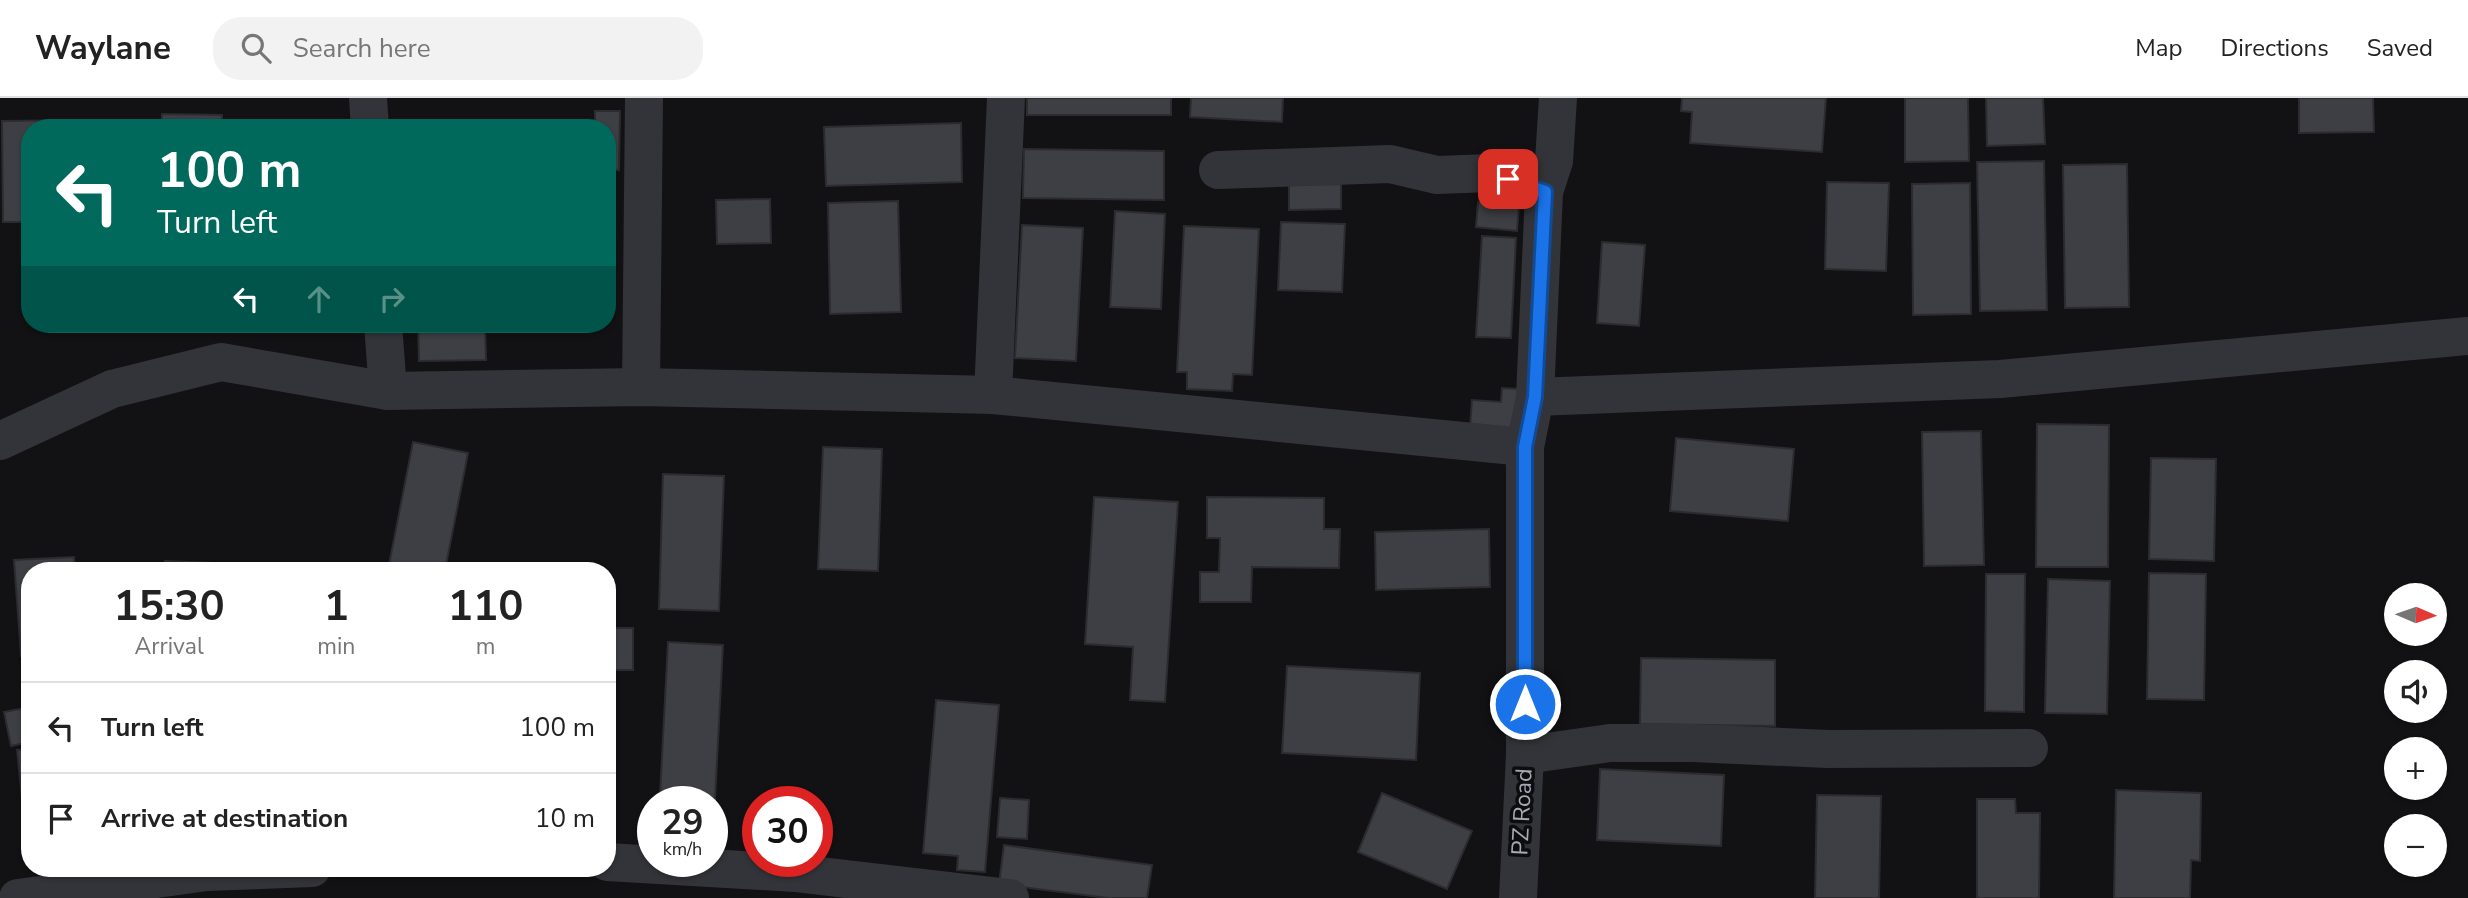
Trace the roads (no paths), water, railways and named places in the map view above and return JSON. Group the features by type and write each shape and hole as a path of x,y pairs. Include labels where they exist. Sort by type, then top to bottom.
{"street":[{"path":"368,98 369,119"},
{"path":"641,387 644,98"},
{"path":"993,395 1006,98"},
{"name":"PZ Road","path":"1518,898 1525,755 1525,447 1535,397 1545,192 1554,161 1558,98"},
{"path":"1218,170 1390,163 1437,174 1491,173 1545,192"},
{"path":"384,333 388,391"},
{"path":"1535,397 2000,379 2468,336"},
{"path":"0,442 112,389 221,362 388,391 641,387 993,395 1525,447"},
{"path":"1525,755 1610,743 1692,743 1828,749 2029,748"},
{"path":"616,863 795,885 1010,898"},
{"path":"18,898 171,877"}]}
